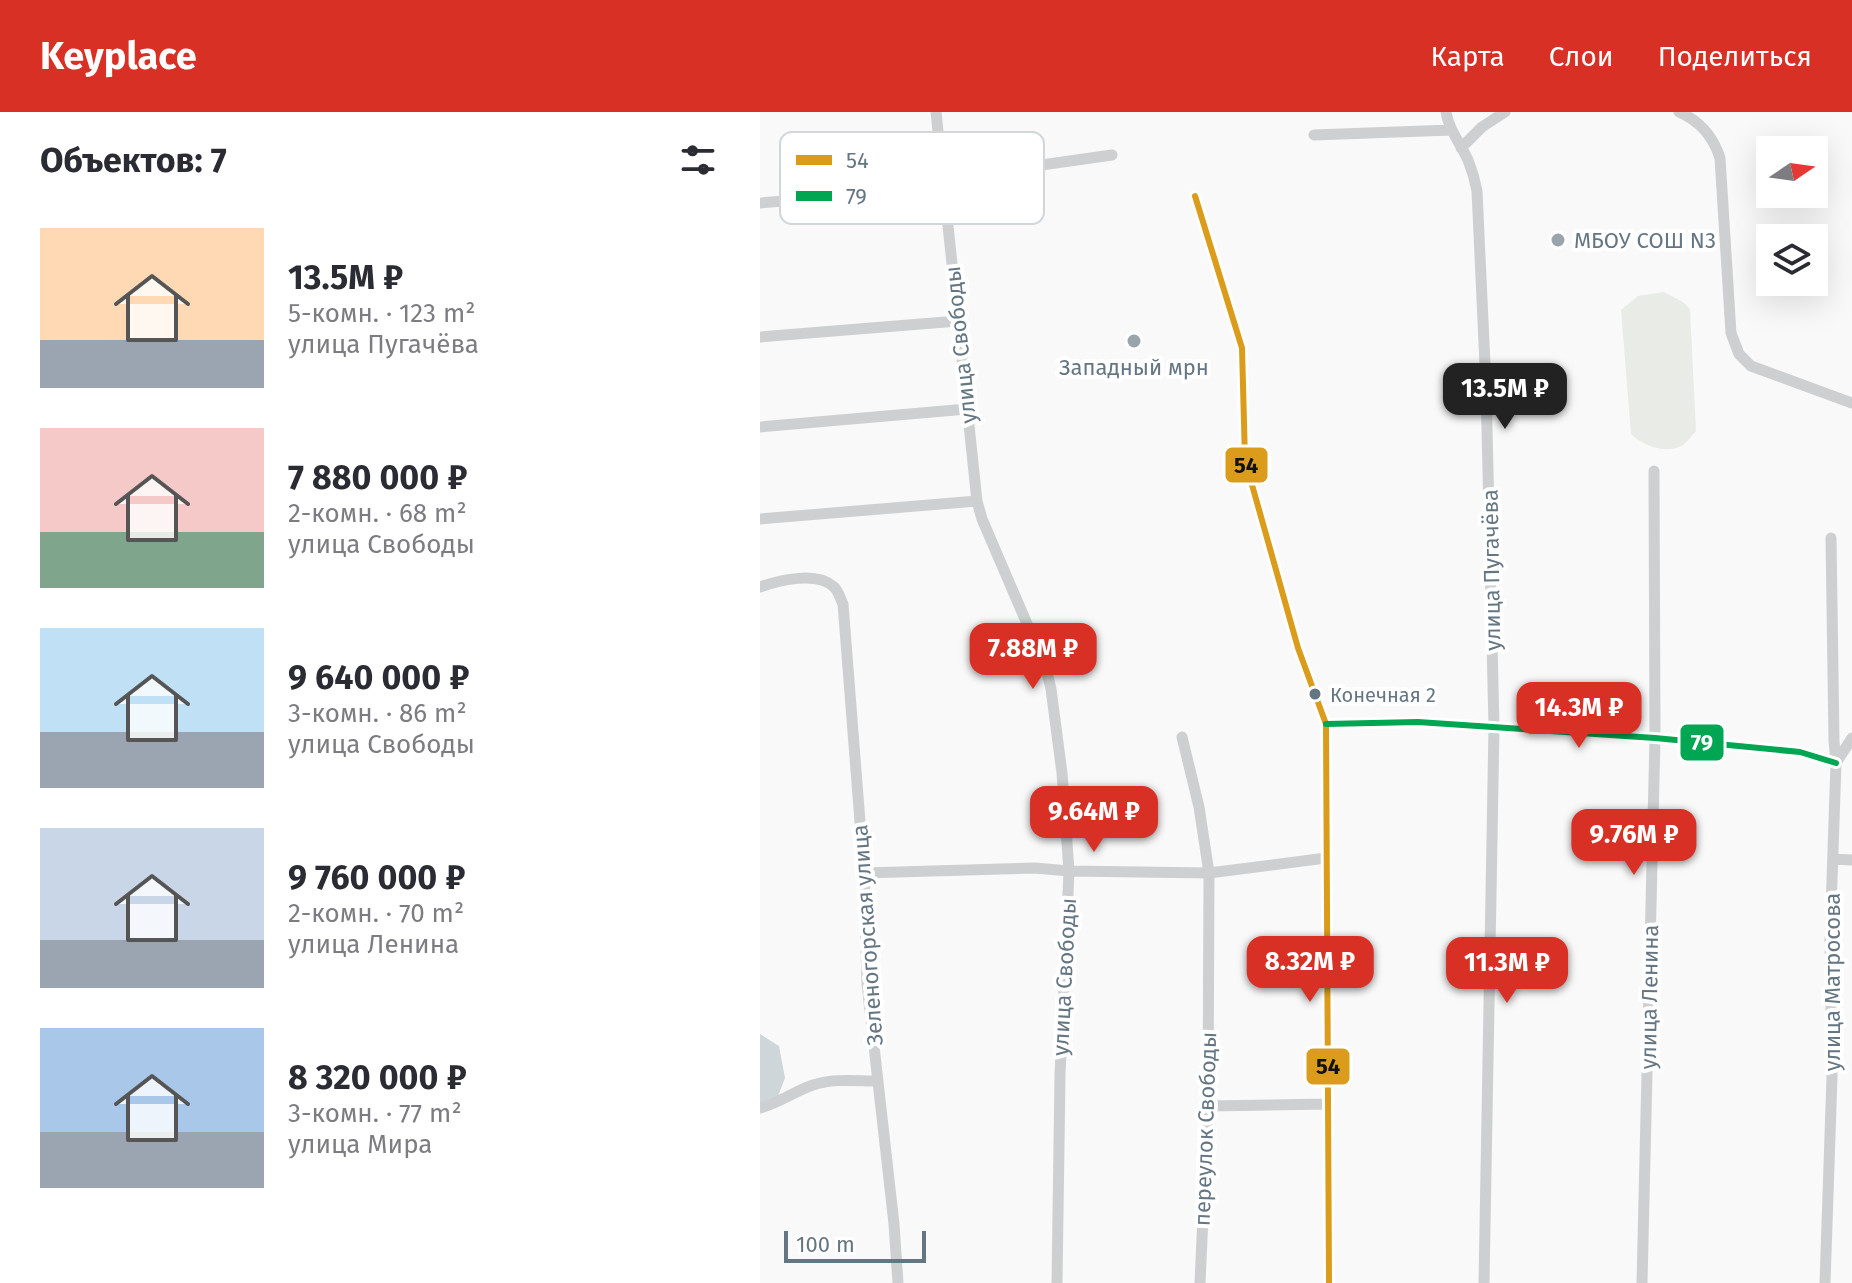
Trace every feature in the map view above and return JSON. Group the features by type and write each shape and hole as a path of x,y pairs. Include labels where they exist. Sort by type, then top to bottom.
{"street":[{"name":"улица Свободы","path":"936,112 938,132"},
{"name":"улица Пугачёва","path":"1446,112 1451,130 1474,175 1477,191 1486,386 1494,727 1484,1283"},
{"path":"1461,148 1482,127 1505,112"},
{"path":"1679,112 1704,128 1720,158 1731,333 1739,354 1751,366 1852,403"},
{"path":"1314,135 1451,130"},
{"path":"1044,166 1112,155"},
{"path":"1195,196 1242,348 1245,460 1298,648 1326,724 1329,1283"},
{"path":"760,203 780,201"},
{"name":"улица Свободы","path":"947,224 977,501 1046,668 1062,773 1069,871 1060,1075 1057,1283"},
{"path":"760,337 958,321"},
{"path":"760,427 967,409"},
{"name":"улица Ленина","path":"1642,1283 1655,738 1654,471"},
{"path":"760,519 977,501"},
{"name":"улица Матросова","path":"1825,1283 1832,1077 1830,939 1836,763 1831,538"},
{"name":"Зеленогорская улица","path":"760,587 814,578 828,582 843,604 864,873 867,984 898,1283"},
{"path":"1326,724 1418,722 1655,738 1800,752 1836,763 1852,738"},
{"name":"переулок Свободы","path":"1182,737 1199,807 1209,873 1208,1106 1200,1283"},
{"path":"864,873 1035,868 1209,873 1326,858"},
{"path":"1833,859 1852,860"},
{"path":"760,1108 824,1082 878,1081"},
{"path":"1208,1106 1328,1104"}],"shaded area":[{"path":"1664,292 1690,309 1696,431 1683,445 1668,449 1648,445 1631,434 1621,310 1638,296"},
{"path":"760,1034 779,1046 785,1078 778,1096 760,1103"}],"transit line":[{"name":"54","path":"1195,196 1242,348 1245,460 1298,648 1326,724 1329,1283"},
{"name":"79","path":"1326,724 1418,722 1655,738 1800,752 1836,763"}],"place":[{"name":"МБОУ СОШ N3","path":"1558,240"},
{"name":"Западный мрн","path":"1134,341"},
{"name":"Конечная 2","path":"1315,694"}]}
